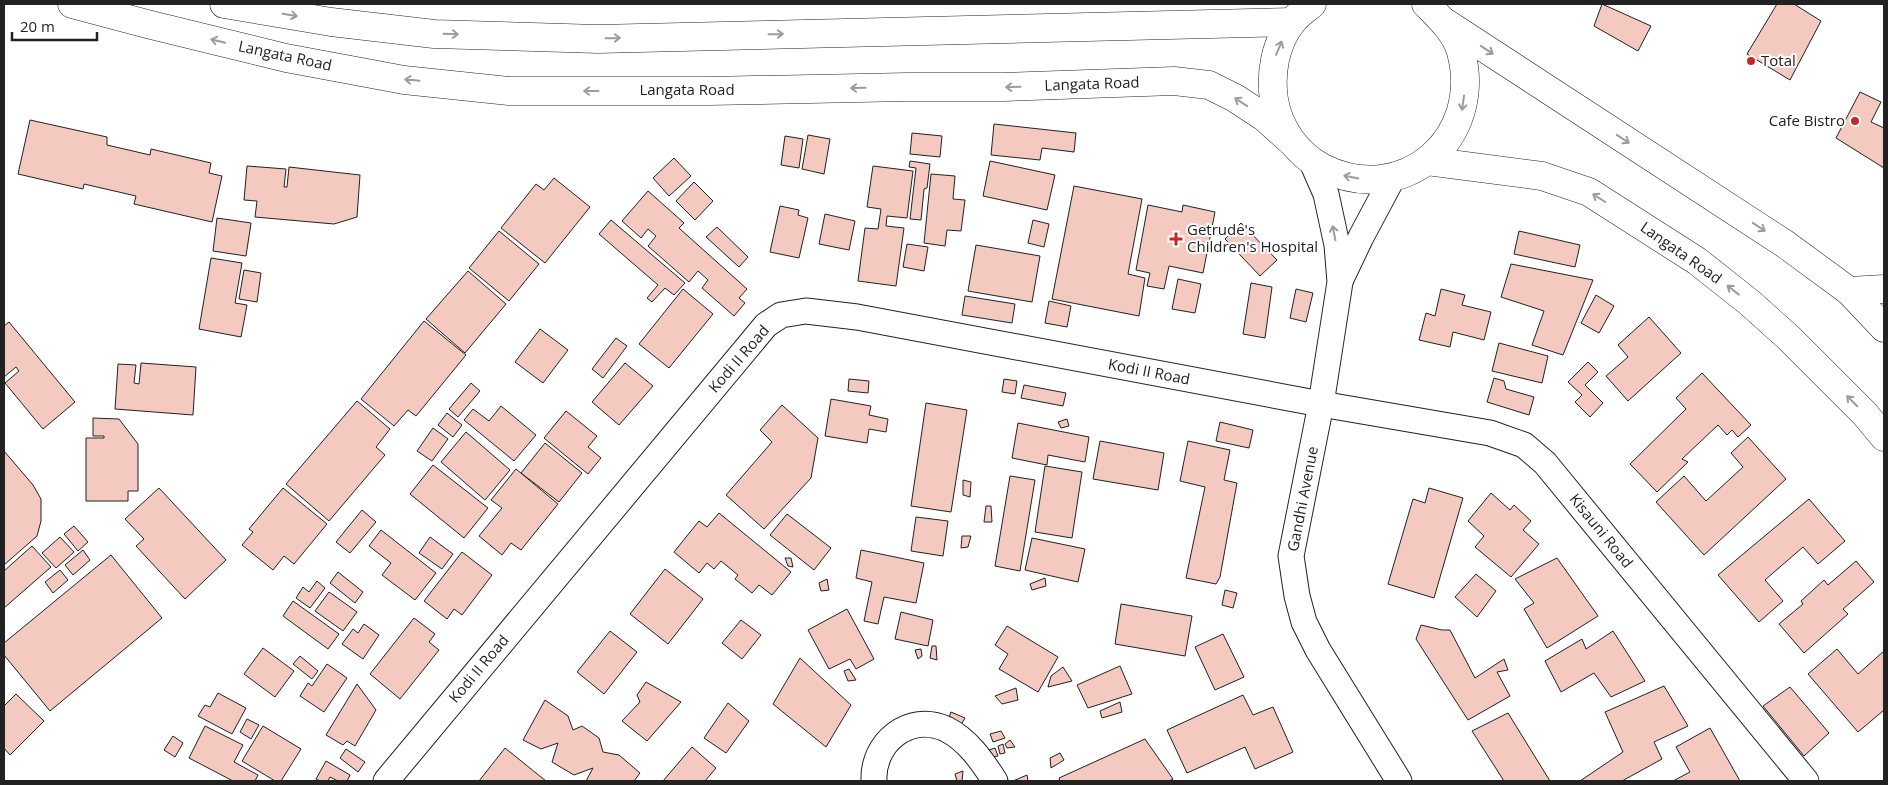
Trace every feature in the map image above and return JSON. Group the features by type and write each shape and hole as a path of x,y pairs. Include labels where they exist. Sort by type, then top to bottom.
{"main road":[{"name":"Langata Road","path":"72,4 286,58 404,80 509,91 708,91 907,86 1003,87 1174,80 1209,85 1235,98 1264,117 1293,143"},
{"path":"224,4 331,22 434,34 598,39 1302,13"},
{"path":"1426,4 1446,24 1784,244 1849,291 1884,328"},
{"path":"1302,13 1276,50 1271,82 1277,114 1293,143 1312,162 1338,175 1365,180 1393,177 1411,171 1427,161 1448,139 1462,112 1466,81 1461,51 1446,24"},
{"name":"Langata Road","path":"1427,161 1542,176 1589,192 1697,261 1750,303 1789,338 1857,406 1884,437"},
{"path":"1849,291 1884,289"}],"street":[{"name":"Gandhi Avenue","path":"1312,162 1326,194 1337,245 1340,282 1321,404 1291,556 1297,596 1304,622 1318,650 1399,781"},
{"name":"Gandhi Avenue","path":"1340,282 1361,237 1393,177"},
{"name":"Kodi II Road","path":"386,781 766,325 781,315 806,310 857,318 1321,404"},
{"name":"Kisauni Road","path":"1321,404 1490,433 1524,445 1545,463 1806,781"},
{"path":"874,781 874,768 886,744 894,735 904,729 920,724 931,724 946,729 960,738 978,756 996,781"}],"building":[{"path":"1602,4 1651,26 1638,51 1594,26"},
{"path":"1777,4 1794,4 1821,21 1790,80 1747,54"},
{"path":"1860,92 1881,102 1871,122 1884,128 1884,168 1836,138"},
{"path":"30,120 107,137 107,145 150,155 151,149 211,163 209,173 222,176 212,222 134,204 136,196 84,184 83,189 18,174"},
{"path":"994,124 1076,133 1074,152 1042,148 1040,160 991,155"},
{"path":"912,133 942,136 940,157 910,154"},
{"path":"808,135 830,139 824,174 802,169"},
{"path":"785,136 803,139 799,168 781,165"},
{"path":"674,158 691,176 669,196 653,178"},
{"path":"910,161 930,164 927,188 924,189 921,220 910,219 916,168 909,167"},
{"path":"990,161 1055,175 1047,210 983,196"},
{"path":"247,166 286,169 284,187 287,187 289,167 360,175 357,217 334,224 255,217 257,201 244,200"},
{"path":"873,166 913,171 907,218 887,216 886,226 904,228 896,286 858,281 865,228 878,229 881,209 867,207"},
{"path":"931,174 955,176 953,199 965,200 961,231 947,230 945,246 924,243"},
{"path":"554,178 590,207 545,263 501,228 536,184 544,190"},
{"path":"694,182 713,201 695,220 676,201"},
{"path":"1074,186 1142,199 1128,274 1145,278 1139,316 1052,299"},
{"path":"648,191 684,223 679,228 747,289 739,298 745,303 734,316 702,288 708,280 698,271 689,282 648,246 656,236 648,229 641,238 622,221"},
{"name":"Getrude's Children's Hospital","path":"1148,205 1182,212 1183,205 1215,212 1203,273 1169,266 1164,289 1147,286 1150,273 1136,270"},
{"path":"780,206 799,210 798,215 808,218 799,258 770,252"},
{"path":"825,214 855,221 849,250 819,244"},
{"path":"217,218 251,223 246,256 213,251"},
{"path":"611,220 685,283 674,295 665,288 652,302 647,298 658,285 599,234"},
{"path":"1033,220 1049,224 1044,247 1028,243"},
{"path":"1241,223 1277,260 1260,276 1225,239"},
{"path":"717,227 748,257 739,267 706,237"},
{"path":"499,231 539,264 509,301 469,268"},
{"path":"1519,231 1580,245 1575,267 1514,254"},
{"path":"907,244 928,247 924,271 903,267"},
{"path":"976,245 1040,256 1032,302 968,291"},
{"path":"211,258 242,263 235,303 247,305 241,337 199,329"},
{"path":"1511,264 1593,280 1563,355 1532,345 1544,311 1501,297"},
{"path":"244,270 261,273 257,302 239,299"},
{"path":"468,271 506,304 465,353 426,319"},
{"path":"1178,279 1201,284 1195,313 1172,309"},
{"path":"1251,283 1272,287 1265,338 1243,334"},
{"path":"683,289 713,314 669,368 639,344"},
{"path":"1296,289 1313,293 1306,322 1290,318"},
{"path":"1441,289 1465,295 1462,305 1491,312 1484,340 1453,332 1450,347 1419,340 1426,313 1435,316"},
{"path":"1596,295 1614,306 1599,333 1581,323"},
{"path":"965,296 1015,304 1012,323 962,315"},
{"path":"1049,301 1071,306 1067,327 1045,323"},
{"path":"1649,317 1681,353 1628,401 1606,376 1628,357 1618,345"},
{"path":"424,321 466,355 416,416 408,410 394,426 361,399"},
{"path":"9,322 75,402 43,429 5,383 19,371 16,367 4,377 4,326"},
{"path":"540,329 568,350 543,383 515,362"},
{"path":"616,338 627,346 603,378 592,369"},
{"path":"1499,343 1548,356 1542,383 1492,371"},
{"path":"1588,362 1598,372 1585,385 1603,403 1590,417 1575,402 1582,395 1568,382"},
{"path":"141,363 196,367 193,415 115,409 118,364 136,365 134,383 139,384"},
{"path":"625,363 653,386 619,425 592,402"},
{"path":"1702,373 1751,425 1738,437 1732,430 1727,435 1718,425 1682,459 1688,462 1657,492 1630,464 1686,409 1676,398"},
{"path":"1494,378 1504,381 1506,389 1534,397 1529,415 1487,402"},
{"path":"849,379 869,381 868,393 848,391"},
{"path":"1004,379 1017,381 1015,394 1002,392"},
{"path":"471,383 480,391 458,417 449,409"},
{"path":"1024,385 1066,393 1063,406 1021,398"},
{"path":"831,399 871,406 869,415 888,419 886,432 869,429 867,443 825,436"},
{"path":"357,401 390,429 376,447 385,455 329,521 286,484"},
{"path":"926,403 967,410 951,512 911,506"},
{"path":"782,405 818,438 811,478 764,529 726,495 772,442 760,430"},
{"path":"501,406 536,435 514,461 464,420 473,409 489,421"},
{"path":"566,411 597,436 588,447 601,458 588,474 544,438"},
{"path":"447,413 462,425 453,437 438,425"},
{"path":"93,418 119,419 138,444 138,491 128,491 128,501 86,501 86,438 104,438 104,436 93,436"},
{"path":"1067,419 1069,426 1061,428 1058,422"},
{"path":"1220,422 1253,430 1249,448 1216,441"},
{"path":"1018,423 1089,437 1085,462 1048,455 1047,465 1012,458"},
{"path":"433,428 448,439 432,461 417,451"},
{"path":"466,432 510,470 485,500 441,462"},
{"path":"1748,437 1786,479 1704,555 1656,502 1684,476 1706,501 1743,467 1731,453"},
{"path":"1100,441 1164,453 1158,490 1093,479"},
{"path":"1188,441 1230,450 1224,480 1237,483 1220,577 1216,584 1186,578 1205,487 1180,481"},
{"path":"545,443 582,473 559,502 521,473"},
{"path":"4,451 33,485 41,499 41,521 37,536 4,565"},
{"path":"433,465 488,508 464,538 410,494"},
{"path":"1045,466 1082,472 1072,538 1035,532"},
{"path":"516,469 558,504 521,550 511,543 502,555 479,536 502,508 491,500"},
{"path":"1010,476 1035,480 1020,571 995,566"},
{"path":"963,480 971,482 970,497 963,495"},
{"path":"159,488 226,560 185,599 136,546 144,539 125,519"},
{"path":"283,488 327,524 294,564 284,556 273,570 242,545 253,532 249,529"},
{"path":"1429,488 1463,498 1434,598 1388,584 1413,499 1425,503"},
{"path":"1491,493 1510,510 1514,505 1531,521 1523,530 1539,544 1511,577 1475,547 1484,536 1468,521"},
{"path":"1809,499 1845,541 1818,564 1803,547 1765,580 1783,601 1759,622 1718,575"},
{"path":"986,506 991,506 992,522 984,522"},
{"path":"362,510 376,522 350,553 336,542"},
{"path":"719,513 791,572 772,595 759,585 752,593 735,579 738,575 721,561 714,569 707,563 699,573 674,552 699,521 707,527"},
{"path":"787,514 831,548 814,570 770,535"},
{"path":"916,517 948,521 943,556 911,551"},
{"path":"74,526 88,542 78,551 64,534"},
{"path":"381,530 436,573 415,600 382,575 391,563 369,546"},
{"path":"962,536 971,536 968,547 961,548"},
{"path":"60,537 74,552 56,568 42,553"},
{"path":"430,537 453,554 442,569 419,553"},
{"path":"1032,538 1085,549 1078,582 1025,570"},
{"path":"32,546 51,567 4,608 4,571"},
{"path":"83,550 90,560 73,575 65,565"},
{"path":"861,550 924,563 916,603 884,597 878,624 864,621 872,582 856,578"},
{"path":"462,552 492,575 462,615 454,609 447,619 424,601"},
{"path":"111,555 162,618 50,711 4,655 4,643"},
{"path":"785,558 791,558 793,567 788,566"},
{"path":"1557,558 1598,616 1547,648 1524,609 1534,603 1515,579"},
{"path":"1856,561 1874,582 1843,609 1848,614 1804,653 1779,624 1803,604 1801,601 1824,580 1828,585"},
{"path":"665,569 703,599 668,644 630,614"},
{"path":"60,570 68,580 53,593 45,582"},
{"path":"338,572 363,592 355,603 330,583"},
{"path":"1476,574 1496,591 1477,617 1455,597"},
{"path":"1045,578 1046,586 1032,590 1030,584"},
{"path":"827,579 829,590 821,591 819,583"},
{"path":"317,581 325,588 310,608 296,598 303,587 309,592"},
{"path":"1225,590 1237,593 1233,608 1222,605"},
{"path":"329,592 357,612 343,631 315,611"},
{"path":"293,601 339,634 328,649 283,616"},
{"path":"1121,604 1192,616 1185,656 1115,644"},
{"path":"847,609 874,659 856,669 850,659 829,669 808,630"},
{"path":"901,612 933,620 928,646 895,639"},
{"path":"414,618 435,634 429,642 439,650 400,699 370,674"},
{"path":"741,620 761,635 742,659 722,643"},
{"path":"364,624 379,635 363,659 342,644 353,629 358,633"},
{"path":"1421,625 1450,630 1475,678 1504,659 1508,670 1497,672 1510,696 1468,720 1416,639"},
{"path":"1007,626 1058,657 1038,692 999,669 1008,654 995,645"},
{"path":"610,631 637,652 604,694 577,672"},
{"path":"1613,631 1645,681 1611,697 1594,673 1561,692 1545,661 1582,639 1586,649"},
{"path":"1223,634 1244,677 1215,690 1195,647"},
{"path":"932,646 936,646 937,660 930,658"},
{"path":"263,648 294,671 275,697 244,674"},
{"path":"921,649 922,656 918,659 915,650"},
{"path":"1837,649 1858,674 1884,651 1884,710 1858,732 1808,674"},
{"path":"300,656 318,671 312,679 293,664"},
{"path":"800,658 851,705 826,747 773,704"},
{"path":"327,664 347,678 324,712 300,696 308,683 312,686"},
{"path":"1120,666 1132,694 1088,708 1077,685"},
{"path":"1063,667 1072,681 1048,687 1051,676"},
{"path":"849,669 856,680 848,681 844,671"},
{"path":"646,682 681,702 647,741 622,721 640,702 637,695"},
{"path":"357,684 376,710 355,746 347,741 343,745 326,735"},
{"path":"1664,686 1688,726 1654,742 1662,759 1622,781 1580,781 1623,752 1605,712"},
{"path":"1790,687 1829,733 1804,756 1763,706"},
{"path":"1016,688 1018,700 1002,704 995,696"},
{"path":"218,693 246,708 232,734 198,716 205,705 210,707"},
{"path":"16,694 44,721 10,755 4,748 4,706"},
{"path":"1243,695 1253,715 1273,707 1293,752 1255,769 1245,747 1187,773 1167,730"},
{"path":"545,700 568,716 573,730 582,726 599,738 603,752 619,755 640,773 634,781 586,781 593,768 574,775 552,762 558,743 541,749 523,740"},
{"path":"1120,702 1122,712 1102,718 1100,711"},
{"path":"728,703 749,721 726,753 704,738"},
{"path":"951,712 965,718 961,725 948,720"},
{"path":"1508,713 1550,781 1504,781 1472,731"},
{"path":"247,719 259,725 251,739 240,732"},
{"path":"205,726 243,745 234,762 258,775 255,781 233,781 189,758"},
{"path":"263,726 301,749 281,781 275,781 242,761"},
{"path":"1710,728 1740,781 1673,781 1690,772 1676,747"},
{"path":"1001,731 1005,738 993,742 990,734"},
{"path":"173,736 183,743 175,757 164,750"},
{"path":"1145,739 1173,779 1169,781 1060,781 1059,778"},
{"path":"1010,740 1015,747 1007,748 1005,744"},
{"path":"1003,744 1005,753 1000,754 998,746"},
{"path":"692,747 716,768 705,781 663,781"},
{"path":"505,748 546,781 479,781"},
{"path":"995,748 998,756 992,757 989,750"},
{"path":"346,749 365,762 358,772 340,758"},
{"path":"1060,753 1064,760 1051,768 1050,758"},
{"path":"326,761 350,775 347,781 338,781 330,777 328,781 316,779"},
{"path":"963,771 962,781 957,781 955,774"},
{"path":"1027,775 1028,781 1013,781"}],"place":[{"name":"Total","path":"1751,61"},
{"name":"Cafe Bistro","path":"1855,121"},
{"name":"Getrude's Children's Hospital","path":"1176,239"}]}
